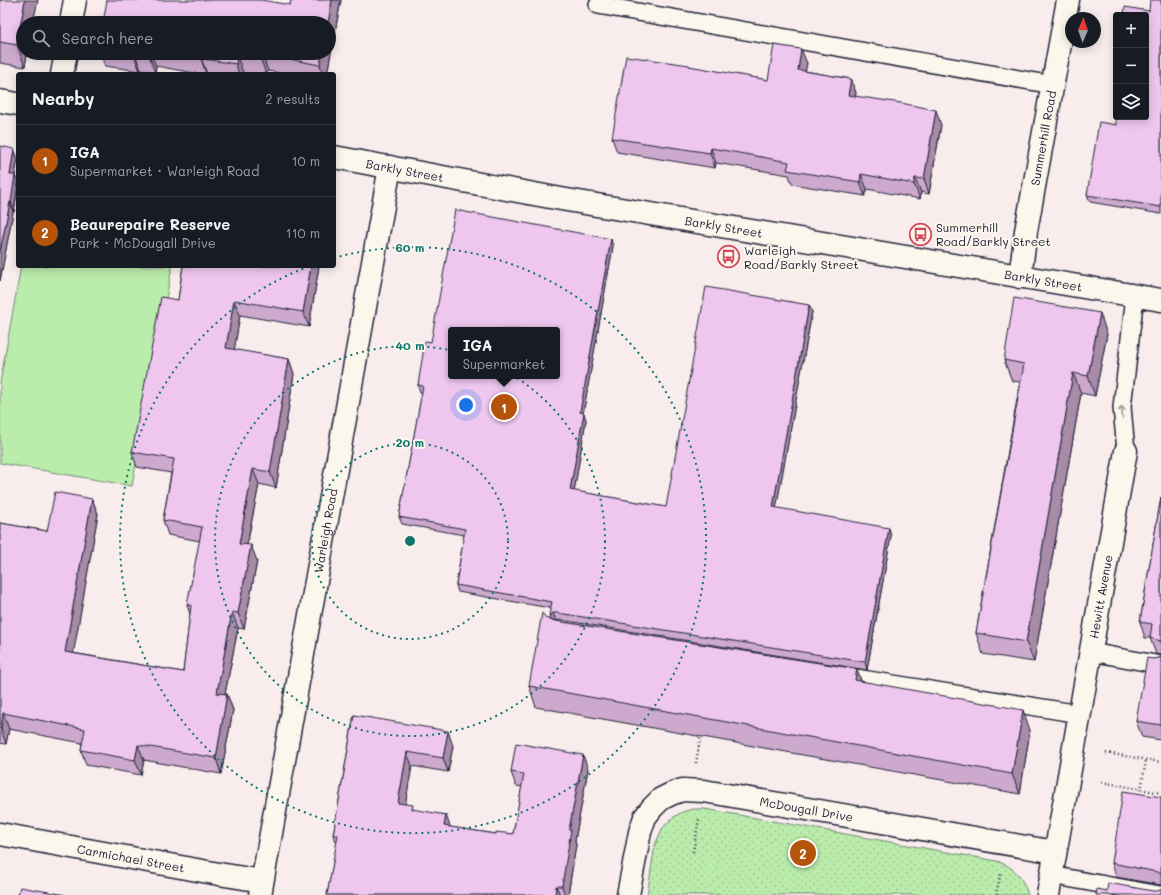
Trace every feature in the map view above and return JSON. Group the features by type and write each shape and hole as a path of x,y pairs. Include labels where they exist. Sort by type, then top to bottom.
{"street":[{"path":"73,16 76,0"},
{"name":"Summerhill Road","path":"1020,277 1027,224 1068,0"},
{"path":"62,72 65,60"},
{"path":"0,101 16,104"},
{"name":"Barkly Street","path":"336,157 561,199 1161,300"},
{"name":"Warleigh Road","path":"261,888 390,167"},
{"name":"Hewitt Avenue","path":"1049,885 1126,451"},
{"name":"McDougall Drive","path":"628,895 640,832 645,817 661,799 682,790 698,791 1055,852"},
{"name":"Carmichael Street","path":"0,834 219,874 261,888"}],"lane":[{"path":"598,5 1053,85"},
{"name":"Hewitt Avenue","path":"1126,451 1122,407 1135,296"},
{"path":"1091,652 1161,665"},
{"path":"825,673 1080,714"},
{"path":"1049,885 1160,895"}],"path":[{"path":"693,852 702,728"},
{"path":"1106,753 1161,762"},
{"path":"1141,790 1146,760"},
{"path":"1102,782 1161,793"},
{"path":"996,895 1001,868"}],"green space":[{"path":"21,268 172,268 132,486 0,463 0,383"},
{"path":"693,809 705,809 997,861 1009,867 1017,874 1028,895 647,895 655,845 662,829 671,819 682,812"}],"building":[{"path":"0,0 25,0 22,16 16,16 16,45 0,42"},
{"path":"107,0 261,0 290,5 291,0 332,0 329,16 104,16"},
{"path":"1150,0 1161,0 1161,207 1087,195 1099,122 1116,125 1116,120 1149,120 1149,12 1124,12 1125,7 1149,11"},
{"path":"774,45 801,49 798,70 851,79 848,95 936,110 924,179 915,178 914,184 861,174 860,182 787,170 789,162 711,148 710,153 612,138 626,56 689,65 768,80"},
{"path":"211,60 236,60 236,64"},
{"path":"294,60 321,60 320,65"},
{"path":"0,146 14,149 10,175 15,175 11,202 0,252"},
{"path":"455,210 611,239 580,412 584,413 570,490 666,507 706,287 809,305 773,507 889,528 865,662 558,613 553,613 549,616 552,602 456,585 465,529 399,517 423,386 418,385 425,341 431,342"},
{"path":"183,268 311,268 303,312 234,300 226,348 289,359 270,472 253,469 239,544 251,545 238,613 232,612 217,693 227,694 216,758 138,745 135,760 81,750 85,729 3,713 0,729 0,523 47,531 55,492 92,499 65,652 183,672 191,605 187,605 202,527 163,520 174,459 132,452 161,297 178,300"},
{"path":"1014,298 1100,313 1088,376 1073,373 1026,642 976,633 1024,364 1004,360"},
{"path":"1161,497 1161,641 1150,638 1152,624 1140,622"},
{"path":"542,613 550,620 857,669 855,680 1023,710 1012,774 529,686"},
{"path":"1161,657 1161,725 1136,721 1147,658 1153,659"},
{"path":"354,715 448,731 443,758 407,752 398,803 413,805 412,809 446,815 444,826 496,834 496,832 513,834 524,774 511,772 516,743 583,755 569,830 571,830 562,886 556,886 555,895 327,895 338,835 333,835"},
{"path":"1123,791 1161,797 1161,874 1112,863"},
{"path":"1108,883 1153,891 1158,891 1161,889 1161,895 1096,895 1097,889 1107,891"},
{"path":"20,887 66,895 18,895"}],"place":[{"name":"Summerhill Road/Barkly Street","path":"920,234"},
{"name":"Warleigh Road/Barkly Street","path":"729,257"},
{"name":"IGA","path":"504,407"},
{"name":"Beaurepaire Reserve","path":"803,853"}]}
